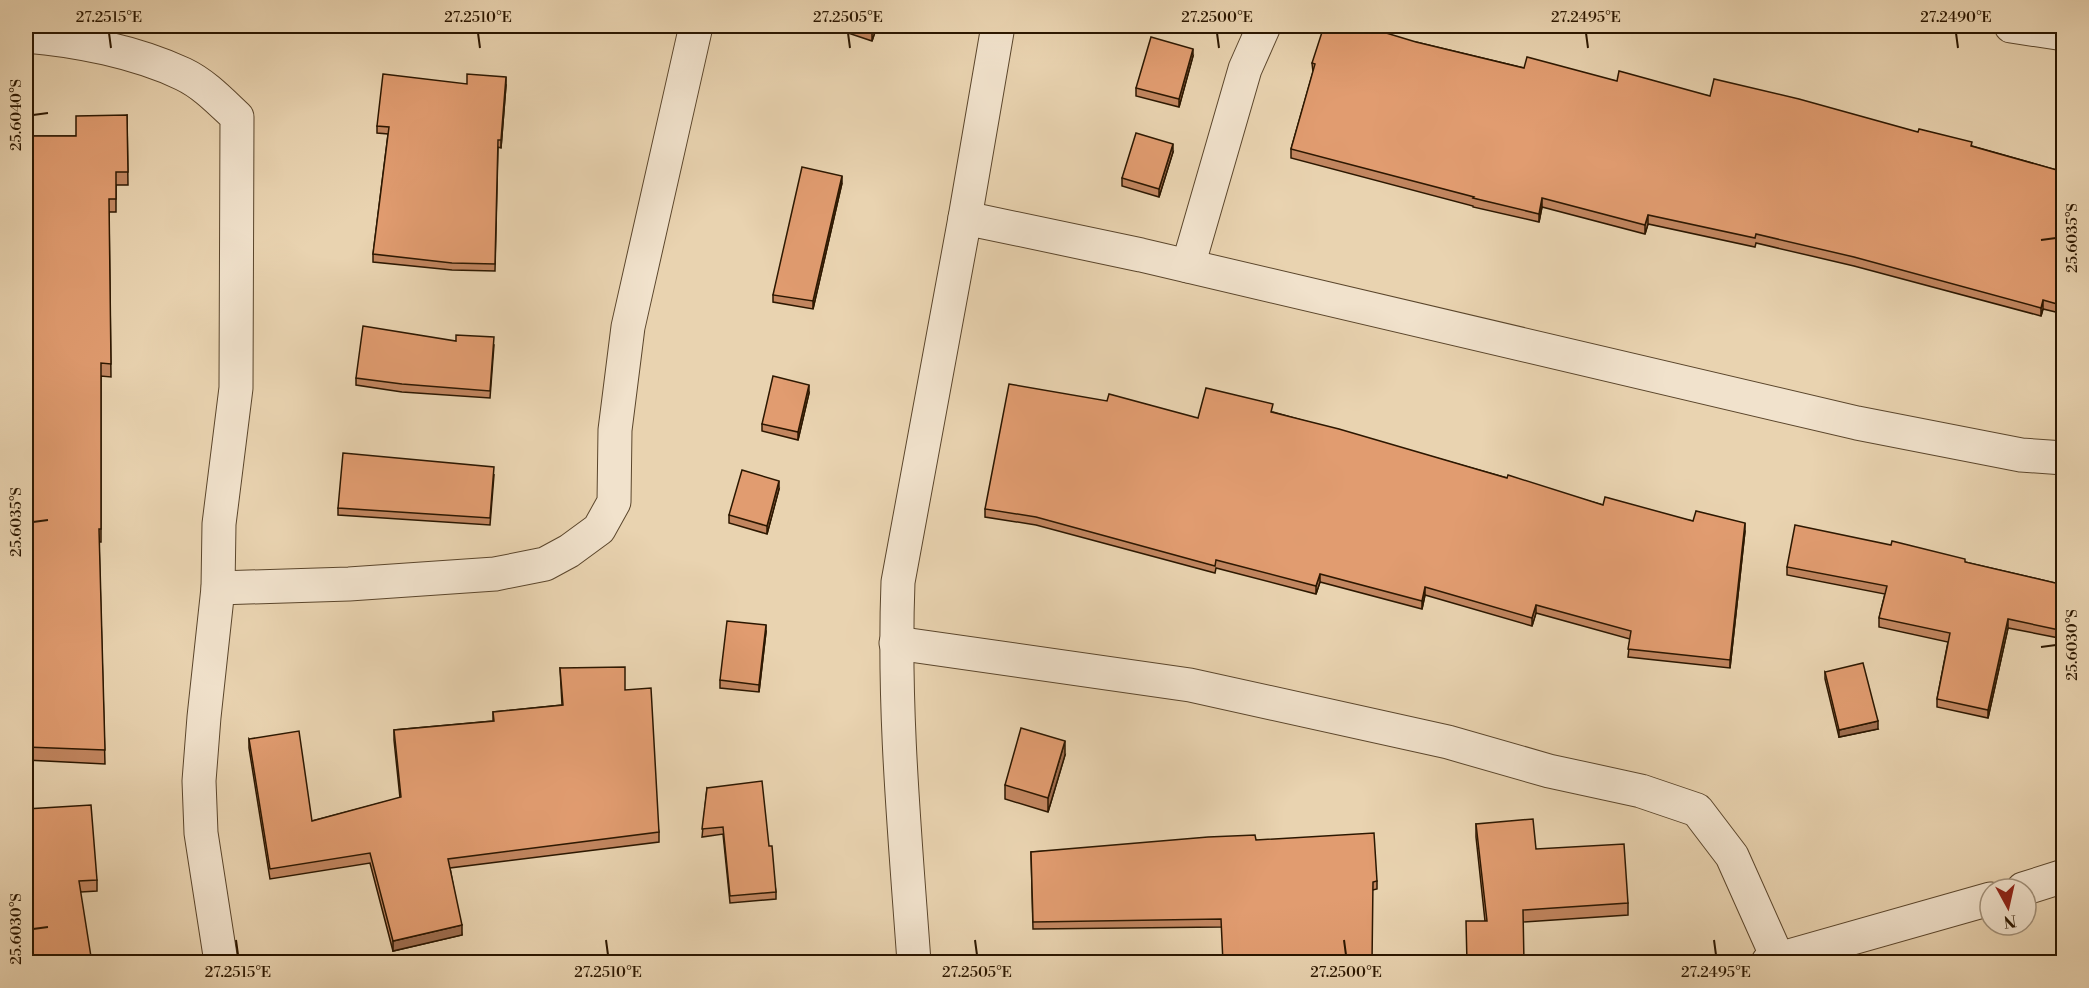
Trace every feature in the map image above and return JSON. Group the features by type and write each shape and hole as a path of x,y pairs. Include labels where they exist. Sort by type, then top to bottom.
{"street":[{"path":"218,588 349,584 495,574 546,564 569,551 599,529 614,502 615,430 628,327 696,26"},
{"path":"906,962 906,871 896,643 898,582 998,26"},
{"path":"1188,266 1245,69 1264,26"},
{"path":"2011,26 2064,34"},
{"path":"26,36 51,38 130,55 183,74 213,93 237,117 236,388 219,524 218,588 199,781 201,833 221,963"},
{"path":"965,218 1188,266 1857,423 2021,455 2064,458"},
{"path":"896,643 1190,685 1448,742 1549,771 1641,790 1697,810 1732,856 1773,961 1978,902"},
{"path":"2038,884 2064,876"}],"building":[{"path":"847,26 874,26 872,33"},
{"path":"1324,26 1363,26 1416,42 1524,68 1527,57 1617,81 1619,71 1710,96 1714,79 1799,99 1918,132 1919,129 1972,142 1971,146 2064,172 2064,306 2043,300 2041,308 1854,257 1756,234 1755,238 1648,215 1645,225 1542,198 1539,214 1291,149 1315,64 1312,63"},
{"path":"1151,37 1193,49 1179,99 1136,88"},
{"path":"383,74 467,84 467,74 506,77 501,140 498,140 495,264 452,263 373,254 389,127 377,126"},
{"path":"127,115 128,172 116,172 116,199 109,199 111,364 101,363 101,529 99,529 105,750 26,747 26,136 76,136 76,116"},
{"path":"1136,133 1173,144 1159,189 1122,178"},
{"path":"802,167 842,176 813,301 773,295"},
{"path":"363,326 456,341 456,335 494,337 490,391 356,378"},
{"path":"773,376 809,385 798,432 762,424"},
{"path":"1009,384 1107,401 1109,394 1198,418 1206,388 1273,404 1271,412 1339,429 1507,478 1508,475 1603,505 1605,497 1693,521 1696,511 1745,523 1730,660 1628,649 1631,631 1536,605 1532,618 1425,587 1422,601 1320,574 1316,586 1216,560 1215,566 1036,517 985,509"},
{"path":"343,453 494,467 490,518 338,508"},
{"path":"742,470 779,481 767,526 729,515"},
{"path":"1795,525 1891,545 1892,541 1965,559 1965,562 2064,585 2064,631 2008,619 1988,710 1937,699 1950,633 1879,618 1887,586 1787,567"},
{"path":"727,621 766,625 759,685 720,680"},
{"path":"1863,663 1878,721 1839,730 1825,672"},
{"path":"625,667 625,690 651,688 659,832 448,859 462,925 393,941 370,853 270,869 249,739 299,731 312,821 401,797 394,730 494,721 493,712 563,705 560,668"},
{"path":"1021,728 1065,741 1048,798 1005,785"},
{"path":"762,781 776,892 730,896 723,827 702,829 707,788"},
{"path":"91,805 97,880 79,881 92,963 26,963 26,809"},
{"path":"1533,819 1536,849 1624,844 1628,903 1523,910 1524,963 1467,963 1466,921 1487,921 1476,824"},
{"path":"1374,833 1377,881 1373,882 1372,963 1223,963 1221,919 1033,922 1031,852 1208,837 1255,835 1256,840"}]}
